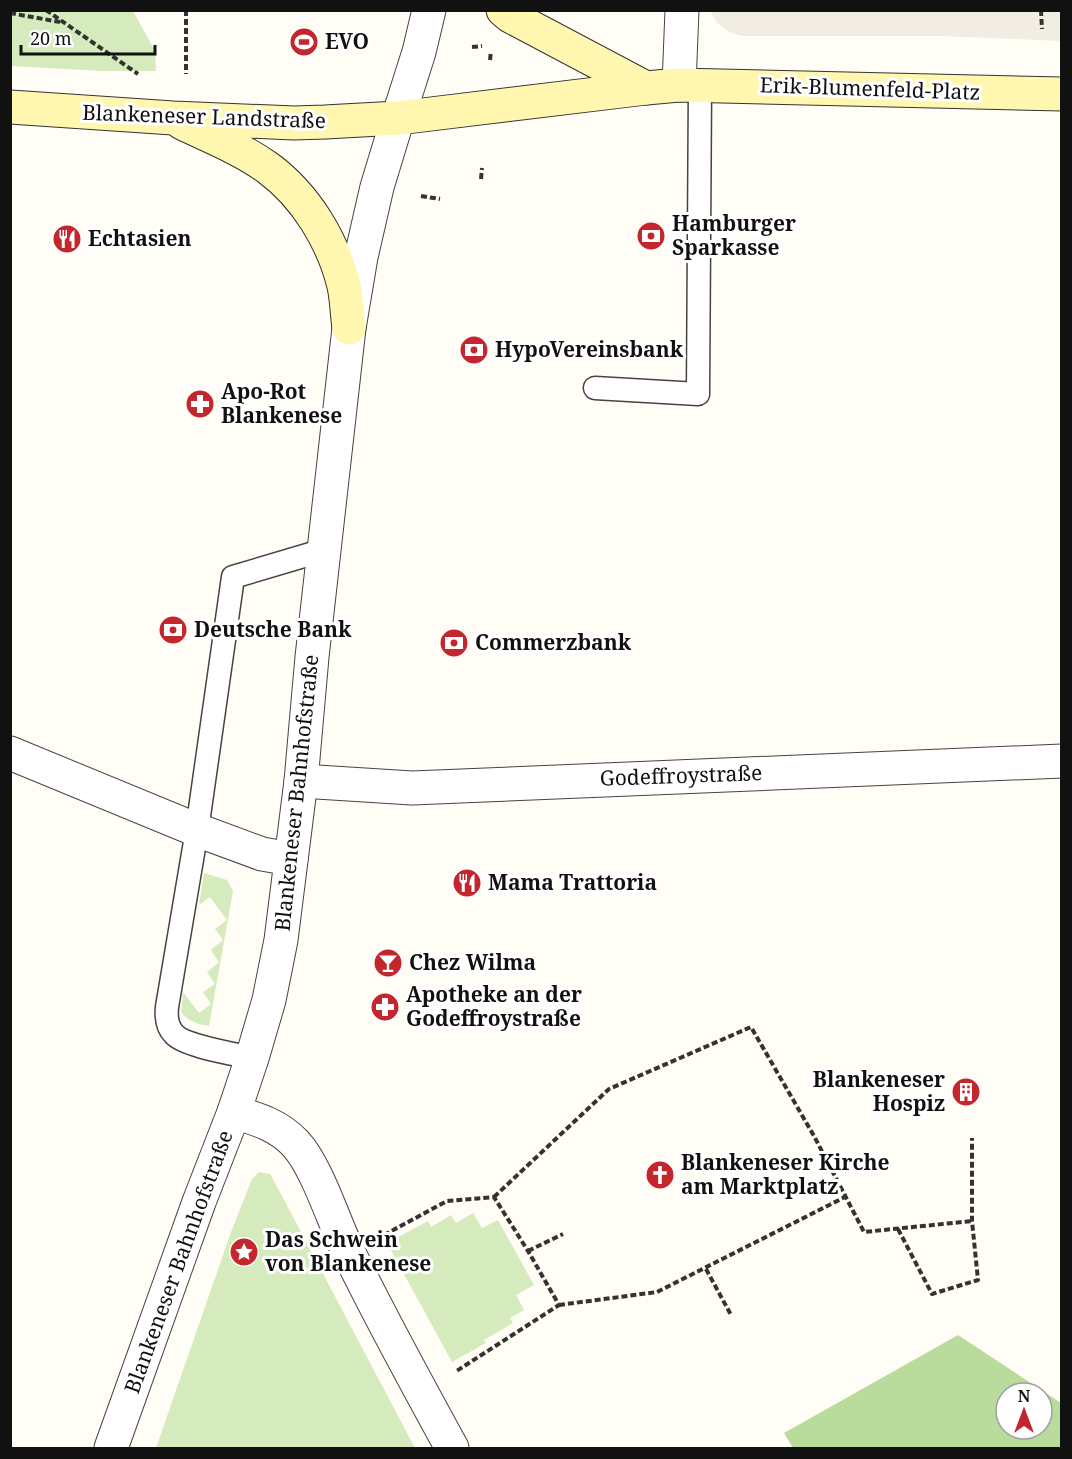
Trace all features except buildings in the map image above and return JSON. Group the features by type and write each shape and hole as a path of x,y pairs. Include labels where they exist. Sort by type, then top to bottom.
{"main road":[{"path":"503,10 510,16 646,88"},
{"name":"Erik-Blumenfeld-Platz","path":"398,118 646,88 689,85 1062,94"},
{"name":"Blankeneser Landstraße","path":"10,108 294,123 398,118"},
{"path":"173,118 268,168 297,195 325,235 335,257 344,288 349,328"}],"street":[{"name":"Blankeneser Bahnhofstraße","path":"111,1449 199,1202 234,1112 269,1000 281,940 301,781 349,328 363,247 377,187 419,52 429,10"},
{"path":"682,10 689,85"},
{"path":"10,753 197,830 262,854 291,859"},
{"name":"Godeffroystraße","path":"301,781 412,788 1062,761"},
{"path":"234,1112 282,1131 296,1144 307,1160 349,1253 449,1446"}],"lane":[{"path":"595,388 698,394 689,85"},
{"path":"252,1058 185,1042 175,1036 169,1028 166,1017 197,830 233,577 324,550"}],"path":[{"path":"46,10 138,74"},
{"path":"186,10 186,74"},
{"path":"1041,10 1042,29"},
{"path":"10,13 61,22"},
{"path":"481,179 482,168"},
{"path":"421,196 440,199"},
{"path":"349,1253 447,1201 494,1197 609,1089 751,1027 814,1136 864,1232 972,1221"},
{"path":"898,1229 932,1294 978,1280 972,1221 972,1138"},
{"path":"494,1197 559,1305"},
{"path":"422,1393 559,1305 657,1292 845,1197"},
{"path":"528,1251 563,1234"},
{"path":"706,1269 731,1315"}],"green space":[{"path":"10,11 133,11 155,51 156,71 102,71 11,66"},
{"path":"204,873 227,880 233,891 209,1026 194,1022 181,1012 183,992 199,1013 211,1004 203,992 215,984 207,972 219,962 211,950 223,940 215,929 227,920 210,897 199,905"},
{"path":"259,1172 270,1174 273,1179 415,1448 156,1448 231,1232 252,1179"},
{"path":"473,1213 482,1228 498,1220 534,1285 516,1295 524,1310 510,1318 513,1323 484,1340 486,1343 452,1362 387,1243 428,1221 431,1227 451,1215 456,1223"},
{"path":"958,1335 1028,1381 994,1381 994,1441 1054,1441 1054,1398 1061,1403 1061,1448 793,1448 784,1433"}],"shaded area":[{"path":"710,11 1061,11 1061,41 942,36 744,36 731,33 717,23"}],"place":[{"name":"EVO","path":"304,42"},
{"name":"Hamburger Sparkasse","path":"651,236"},
{"name":"Echtasien","path":"67,239"},
{"name":"HypoVereinsbank","path":"474,350"},
{"name":"Apo-Rot Blankenese","path":"200,404"},
{"name":"Deutsche Bank","path":"173,630"},
{"name":"Commerzbank","path":"454,643"},
{"name":"Mama Trattoria","path":"467,883"},
{"name":"Chez Wilma","path":"388,963"},
{"name":"Apotheke an der Godeffroystraße","path":"385,1007"},
{"name":"Blankeneser Hospiz","path":"966,1092"},
{"name":"Blankeneser Kirche am Marktplatz","path":"660,1175"},
{"name":"Das Schwein von Blankenese","path":"244,1252"}]}
